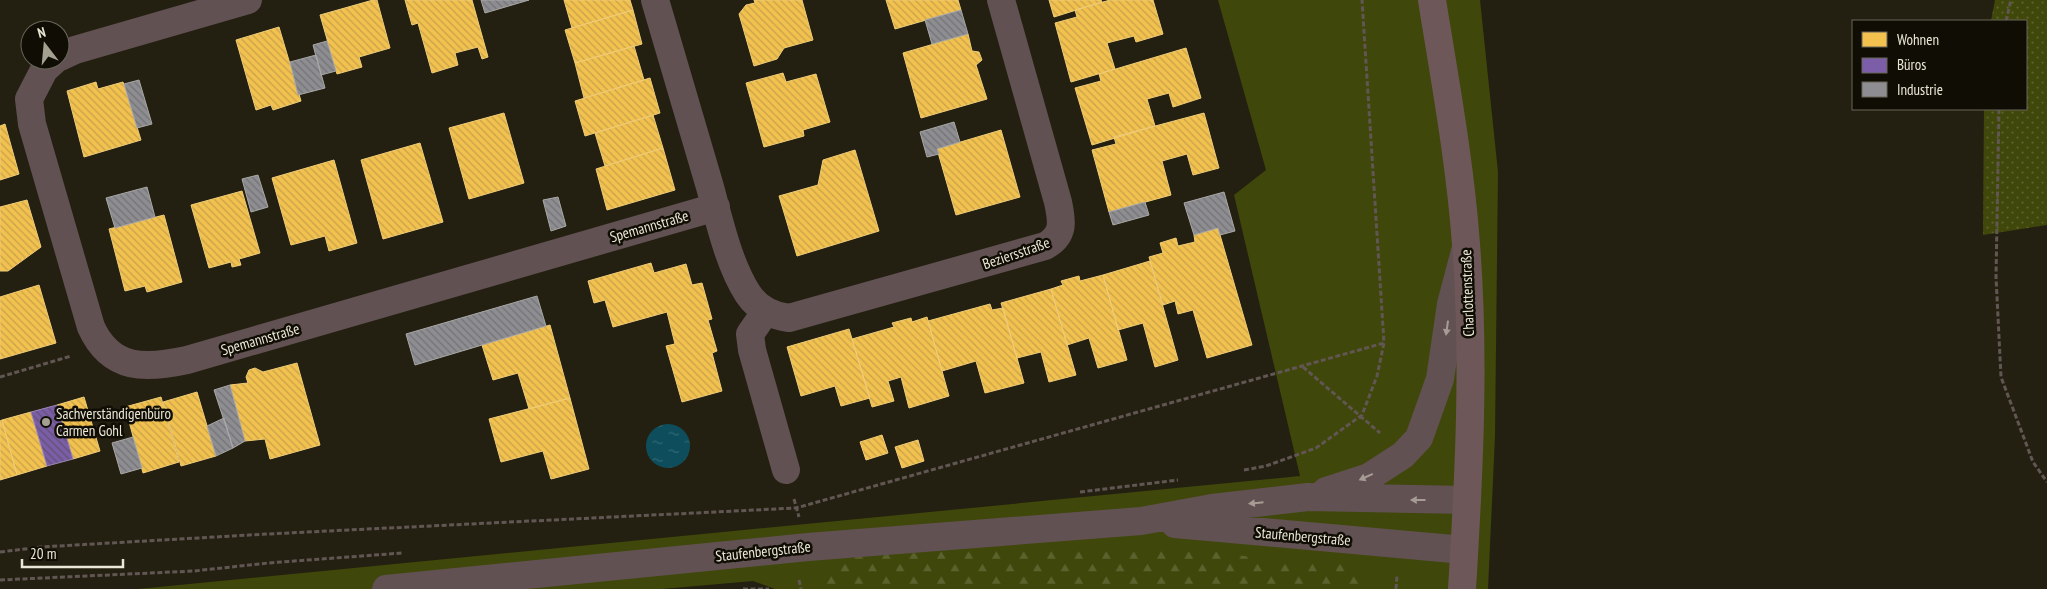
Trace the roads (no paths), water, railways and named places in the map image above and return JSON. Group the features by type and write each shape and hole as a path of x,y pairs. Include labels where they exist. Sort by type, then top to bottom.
{"main road":[{"name":"Charlottenstraße","path":"1432,0 1462,198 1466,247 1470,377 1467,500 1462,589"}],"street":[{"path":"70,52 248,0"},
{"name":"Beziersstraße","path":"655,0 716,207 740,279 749,296 766,311 775,316 789,318 1011,256 1055,241 1060,234 1062,222 1058,202 1001,0"},
{"name":"Spemannstraße","path":"44,70 29,99 32,124 85,309 99,343 126,363 143,366 163,365 716,207"},
{"name":"Staufenbergstraße","path":"1308,497 1369,477 1403,454 1419,438 1440,379 1450,304 1466,247"},
{"path":"766,311 750,334 752,350 786,470"},
{"name":"Staufenbergstraße","path":"386,589 808,546 1141,521 1212,508 1308,497 1467,500"},
{"name":"Staufenbergstraße","path":"1141,521 1464,550"}],"water":[{"path":"672,424 684,430 689,437 689,455 684,462 677,467 664,468 656,465 649,458 646,442 649,434 656,427"}],"place":[{"name":"Sachverständigenbüro Carmen Gohl","path":"46,422"}]}
